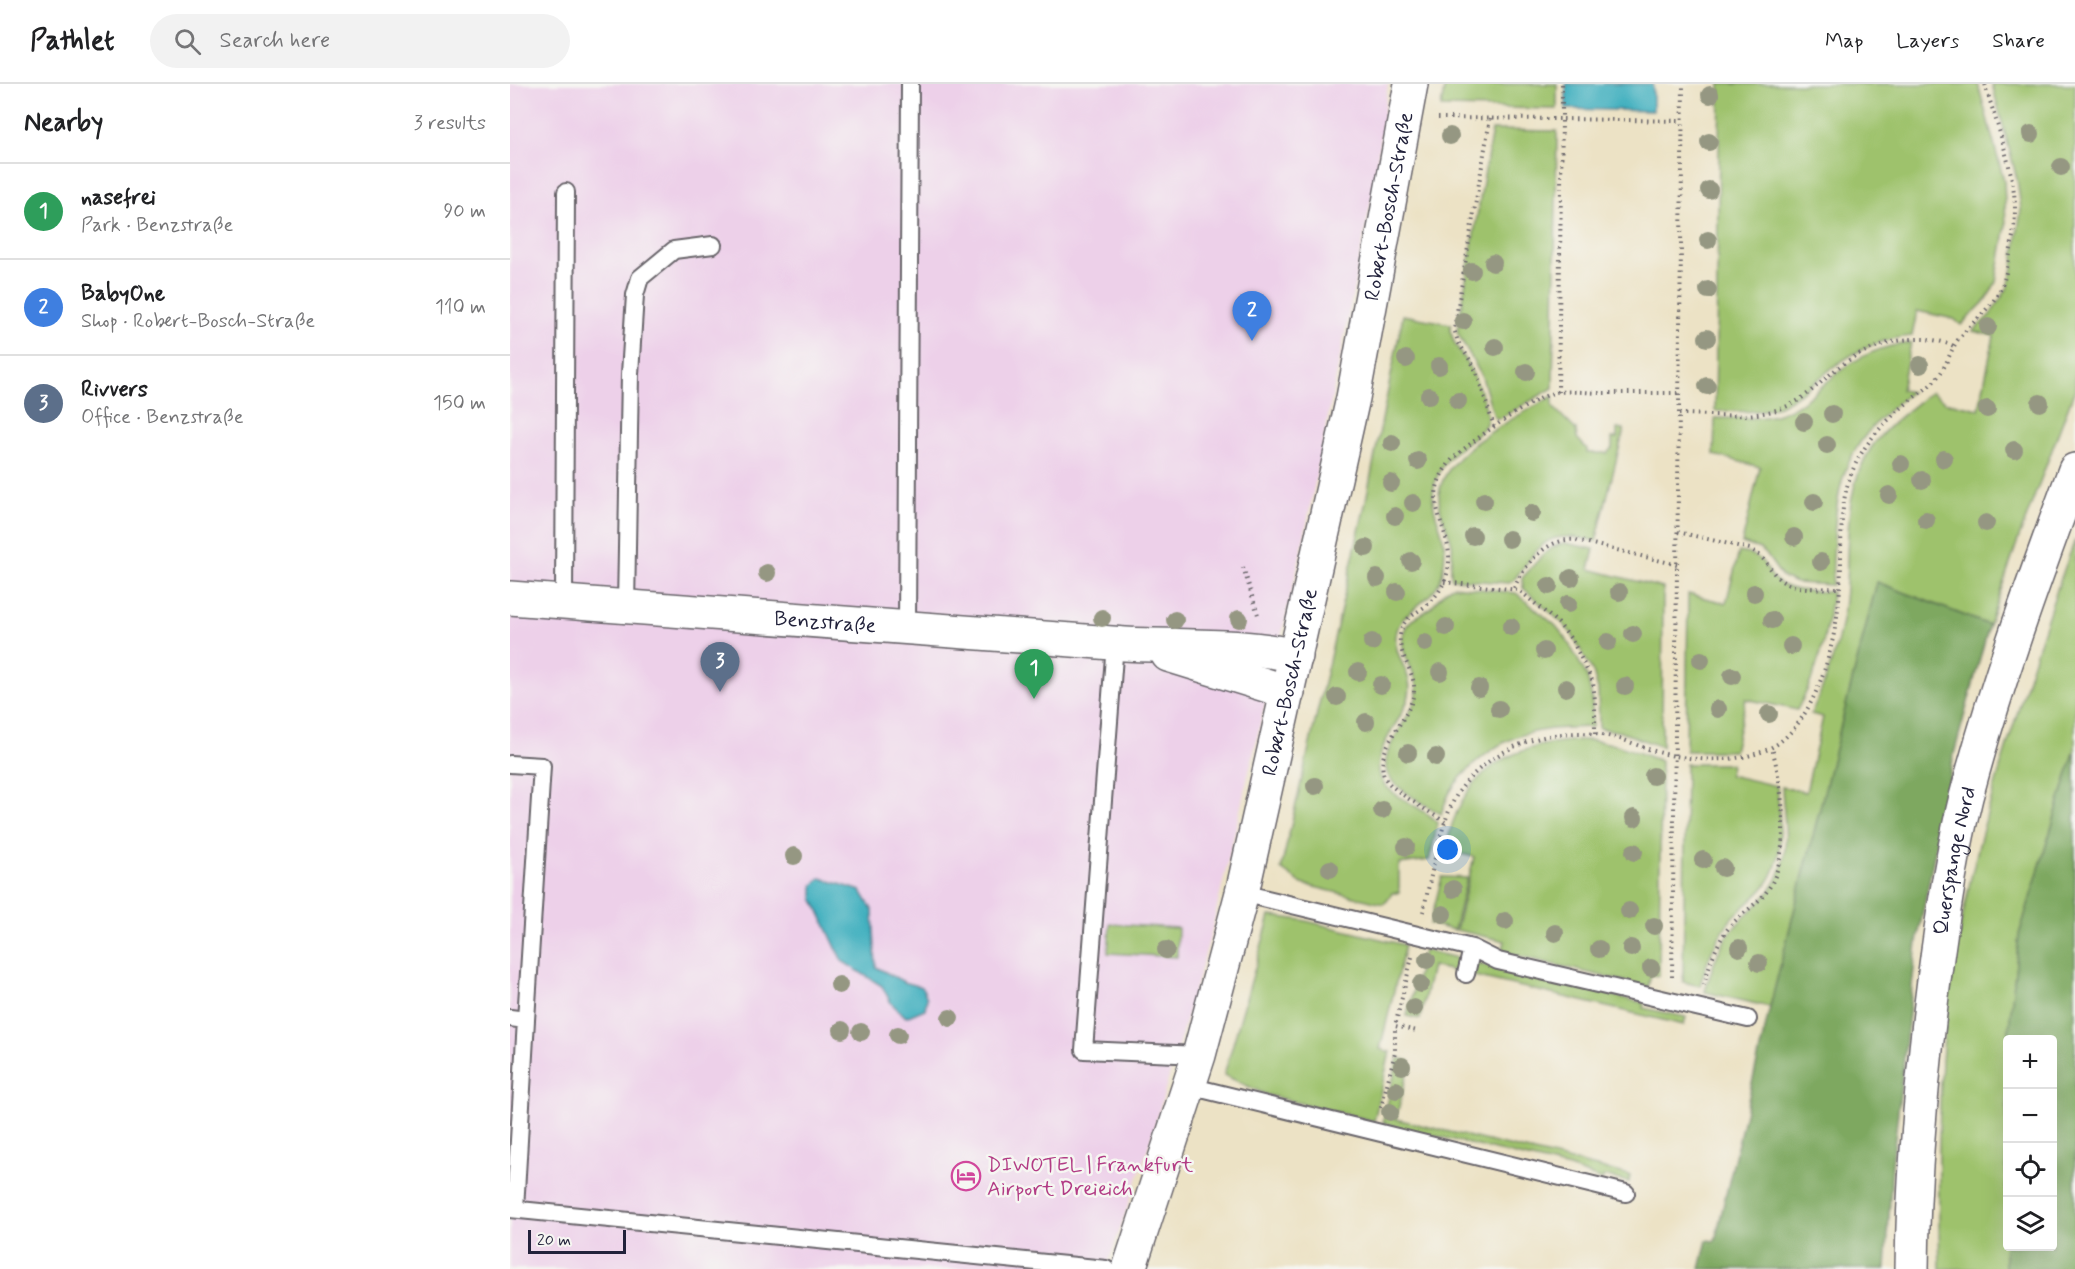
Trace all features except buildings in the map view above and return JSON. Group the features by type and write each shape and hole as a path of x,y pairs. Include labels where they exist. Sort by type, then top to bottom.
{"street":[{"name":"Robert-Bosch-Straße","path":"1128,1269 1199,1055 1242,893 1288,692 1283,653 1353,398 1411,84"},
{"name":"Querspange Nord","path":"1912,1269 1917,1147 1926,1047 1943,913 1955,846 1966,797 1989,718 2075,470"},
{"name":"Benzstraße","path":"510,598 1127,644 1212,645 1283,653"},
{"name":"Benzstraße","path":"1127,644 1288,692"}],"lane":[{"path":"907,628 910,84"},
{"path":"564,602 566,192"},
{"path":"626,606 630,374 635,295 640,278 674,250 713,245"},
{"path":"1127,644 1084,1050 1199,1055"},
{"path":"510,764 542,766 518,1019 512,1209 1106,1269"},
{"path":"1242,893 1472,948 1498,962 1748,1019"},
{"path":"1466,974 1472,948"},
{"path":"1189,1086 1626,1193"}],"path":[{"path":"1558,392 1562,84"},
{"path":"1671,1002 1683,84"},
{"path":"1376,1132 1395,1053 1395,1026 1417,935 1445,822 1459,791 1491,760 1509,749 1547,737 1595,734 1612,737 1675,757 1693,759 1733,758 1759,753 1784,740 1813,698 1830,650 1840,588 1842,516 1846,490 1858,459 1878,429 1936,379 1954,346 1996,298 2001,289 2015,208 2013,187 1985,84"},
{"path":"1405,117 1683,121"},
{"path":"1490,119 1454,329 1458,342 1474,366 1494,426"},
{"path":"1679,414 1754,414 1773,411 1800,400 1840,366 1888,342 1934,340 1954,346"},
{"path":"1445,822 1390,785 1383,774 1383,766 1392,736 1408,709 1415,685 1399,647 1401,630 1409,617 1436,596 1444,582 1449,561 1449,549 1436,505 1439,482 1452,460 1494,426 1542,398 1558,392 1680,393"},
{"path":"1678,532 1760,553 1777,578 1783,582 1803,587 1840,588"},
{"path":"1514,588 1520,577 1542,551 1560,540 1576,540 1678,565"},
{"path":"1243,567 1283,653"},
{"path":"1444,582 1514,588 1525,594 1558,623 1572,639 1593,682 1595,734"},
{"path":"1698,1008 1707,973 1722,939 1732,924 1763,896 1778,870 1782,855 1780,786 1772,748"},
{"path":"1395,1026 1417,1031"}],"shaded area":[{"path":"510,84 1388,84 1372,196 1303,543 1210,937 1149,1145 1106,1269 510,1269"}],"green space":[{"path":"1445,84 1557,84 1557,109 1441,107"},
{"path":"1720,84 1978,84 2004,181 2006,225 1996,282 1987,299 1961,325 1954,319 1917,311 1912,336 1886,340 1863,349 1779,406 1755,411 1715,411"},
{"path":"1992,84 2075,84 2075,389 2018,540 1989,625 1877,582 1770,1007 1705,992 1723,943 1734,928 1771,890 1781,869 1786,839 1782,787 1806,792 1823,717 1811,714 1837,644 1845,600 1851,503 1861,466 1871,448 1884,432 1931,392 1946,402 1979,409 1994,336 1973,331 1990,315 2007,289 2012,273 2021,209 2017,179"},
{"path":"1492,130 1557,131 1553,388 1499,419 1494,417 1482,377 1457,332"},
{"path":"1403,315 1451,324 1453,340 1471,370 1485,407 1487,420 1486,425 1478,434 1452,455 1438,474 1434,487 1433,504 1445,547 1442,575 1432,593 1404,618 1396,635 1397,651 1410,687 1406,705 1383,747 1379,768 1381,779 1391,791 1438,823 1429,860 1399,864 1399,893 1392,893 1383,904 1302,884 1281,869 1365,505"},
{"path":"1911,343 1901,390 1911,392 1885,414 1866,435 1852,455 1843,476 1835,524 1832,585 1796,583 1782,577 1766,554 1760,549 1742,543 1760,467 1714,455 1715,418 1760,418 1784,412 1800,404 1861,357 1890,346"},
{"path":"1553,396 1553,407 1576,430 1577,438 1587,449 1587,453 1607,453 1612,448 1612,438 1617,438 1617,429 1624,429 1596,541 1565,537 1546,542 1509,583 1452,579 1452,544 1439,502 1444,479 1454,463 1485,436"},
{"path":"2075,540 2075,750 2019,935 2009,1035 2003,1035 2003,1251 2005,1251 2005,1269 1940,1269 1939,1165 1942,1061 1953,971 1970,882 1993,794"},
{"path":"1565,543 1594,549 1589,569 1663,588 1662,747 1621,732 1599,728 1598,690 1593,672 1571,633 1523,588 1522,578 1536,562 1552,548"},
{"path":"1739,552 1758,558 1780,584 1801,590 1832,592 1820,653 1811,682 1797,710 1746,699 1734,751 1686,751 1688,594 1726,603"},
{"path":"1877,582 1989,625 1954,754 1917,942 1892,1165 1886,1269 1700,1269 1707,1240 1715,1241 1770,1007"},
{"path":"1453,586 1516,593 1555,625 1565,637 1587,676 1592,699 1592,727 1542,730 1505,742 1478,761 1462,777 1450,792 1441,814 1395,784 1387,773 1386,764 1391,745 1416,698 1416,681 1403,649 1404,632 1411,621 1430,608 1443,593"},
{"path":"1585,740 1615,745 1661,761 1659,976 1651,975 1648,987 1502,952 1505,941 1456,930 1474,857 1446,850 1453,823 1463,800 1476,781 1511,755 1533,747"},
{"path":"2075,750 2075,1269 2005,1269 2005,1251 2057,1251 2057,1035 2009,1035 2019,935"},
{"path":"1686,764 1731,764 1729,775 1777,786 1779,816 1778,855 1772,875 1762,890 1724,929 1711,952 1700,986 1683,982"},
{"path":"1442,877 1467,878 1454,930 1430,924"},
{"path":"1270,916 1302,920 1405,945 1380,1049 1390,1052 1374,1121 1267,1095 1224,1075"},
{"path":"1110,924 1178,928 1177,957 1108,953"},
{"path":"1424,950 1644,1003 1643,1008 1686,1017 1684,1025 1432,966 1420,1019 1407,1016"},
{"path":"1398,1058 1410,1061 1396,1119 1630,1175 1629,1182 1604,1176 1602,1180 1569,1168 1383,1123"}],"water":[{"path":"1566,84 1653,84 1653,111 1566,109"},
{"path":"821,878 861,891 873,911 876,967 904,982 922,987 927,998 925,1009 906,1017 891,1003 882,986 842,961 813,898 813,885"}],"place":[{"name":"BabyOne","path":"1252,341"},
{"name":"Rivvers","path":"720,692"},
{"name":"nasefrei","path":"1034,699"},
{"name":"DIWOTEL | Frankfurt Airport Dreieich","path":"966,1176"}]}
